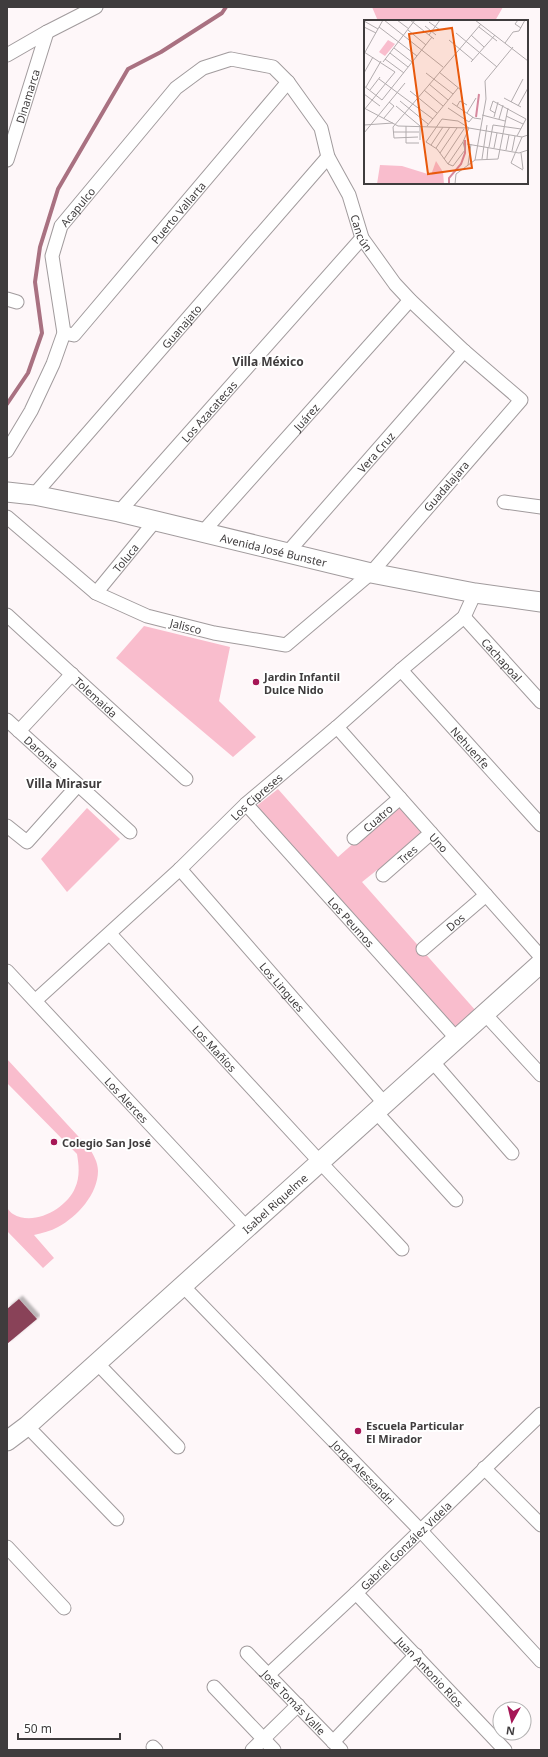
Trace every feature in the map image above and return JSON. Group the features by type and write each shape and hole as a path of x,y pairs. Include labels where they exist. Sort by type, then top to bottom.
{"street":[{"path":"7,55 47,32 75,12 96,7"},
{"name":"Dinamarca","path":"7,160 47,32"},
{"name":"Cancún","path":"232,59 273,68 288,82 307,106 321,128 328,157 349,196 362,238 395,284 464,350 521,400"},
{"name":"Acapulco","path":"7,451 31,411 53,364 64,333 52,256 62,226 176,88 203,68 232,59"},
{"name":"Puerto Vallarta","path":"64,333 74,335 288,82"},
{"name":"Guanajato","path":"34,496 328,157"},
{"name":"Los Azacatecas","path":"119,512 362,238"},
{"name":"Juárez","path":"202,533 410,300"},
{"name":"Vera Cruz","path":"288,552 464,350"},
{"name":"Guadalajara","path":"371,573 521,400"},
{"name":"Avenida José Bunster","path":"7,492 119,512 155,522 288,552 371,573 475,593 541,602"},
{"path":"504,502 541,507"},
{"name":"Jalisco","path":"7,517 96,593 147,616 214,633 286,645 371,573"},
{"name":"Toluca","path":"96,593 155,522"},
{"name":"Los Cipreses","path":"36,1000 180,869 246,804 337,727 400,670 464,617 475,593"},
{"name":"Tolemaida","path":"7,615 186,779"},
{"name":"Cachapoal","path":"464,617 541,702"},
{"name":"Nehuenfe","path":"400,670 541,825"},
{"path":"19,730 72,674"},
{"name":"Daroma","path":"7,720 130,832"},
{"name":"Uno","path":"337,727 541,957"},
{"path":"7,826 27,842 78,785"},
{"name":"Cuatro","path":"354,838 400,798"},
{"name":"Los Peumos","path":"246,804 457,1039"},
{"name":"Tres","path":"383,875 431,833"},
{"name":"Los Lingues","path":"180,869 456,1200"},
{"name":"Dos","path":"423,949 486,895"},
{"name":"Los Mañíos","path":"110,934 402,1249"},
{"name":"Isabel Riquelme","path":"7,1441 27,1426 541,964"},
{"name":"Los Alerces","path":"7,970 247,1228"},
{"path":"485,1014 541,1075"},
{"path":"432,1061 512,1153"},
{"name":"Jorge Alessandri","path":"183,1286 421,1531 541,1661"},
{"path":"97,1363 178,1447"},
{"name":"Gabriel González Videla","path":"268,1674 356,1593 541,1414"},
{"path":"27,1426 117,1519"},
{"path":"484,1468 541,1525"},
{"path":"7,1547 64,1608"},
{"name":"Juan Antonio Ríos","path":"356,1593 505,1750"},
{"name":"José Tomás Valle","path":"248,1653 337,1746"},
{"path":"337,1746 416,1656"},
{"path":"214,1687 274,1750"},
{"path":"252,1750 298,1705"}],"shaded area":[{"path":"372,7 503,7 496,20 378,20"},
{"path":"144,626 230,647 219,701 256,737 233,757 116,658"},
{"path":"278,789 338,857 398,804 425,834 380,873 377,870 362,882 476,1011 455,1030 254,808"},
{"path":"87,808 120,839 67,892 41,859"},
{"path":"7,1059 89,1148 95,1158 98,1168 97,1180 94,1188 85,1204 79,1211 58,1227 34,1235 54,1258 43,1268 7,1231 7,1208 13,1214 21,1217 40,1217 49,1213 65,1202 71,1195 78,1180 79,1171 77,1154 7,1083"}],"building":[{"path":"19,1299 37,1319 7,1344 7,1309"}],"waterway":[{"path":"7,404 28,373 42,333 35,282 40,247 58,189 128,69 161,52 222,13 226,7"}],"place":[{"name":"Jardin Infantil Dulce Nido","path":"256,682"},
{"name":"Colegio San José","path":"54,1142"},
{"name":"Escuela Particular El Mirador","path":"358,1431"}],"district":[{"name":"Villa México","path":"268,361"},
{"name":"Villa Mirasur","path":"64,783"}]}
